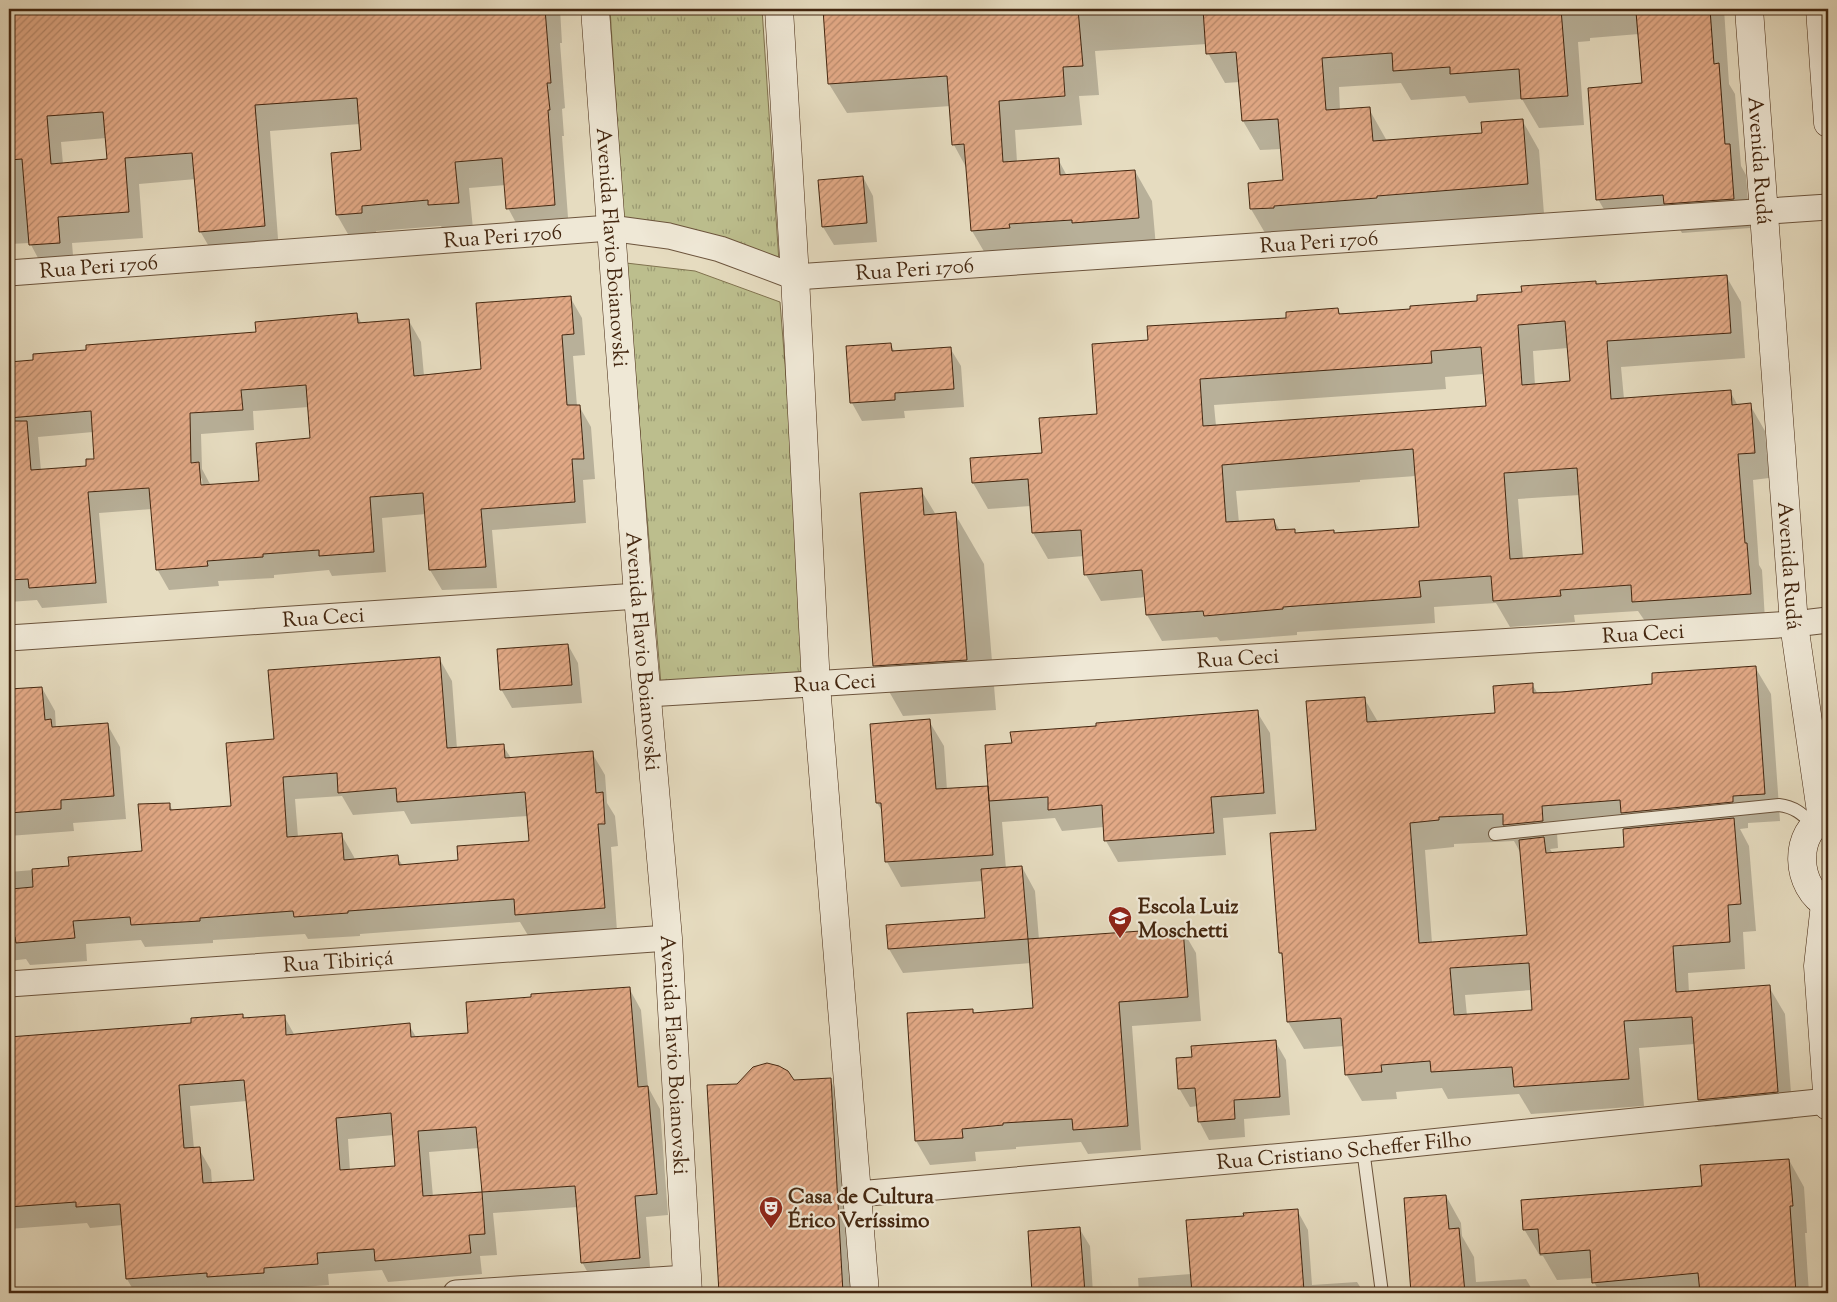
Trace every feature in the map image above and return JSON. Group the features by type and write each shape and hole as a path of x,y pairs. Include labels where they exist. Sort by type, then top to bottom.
{"street":[{"name":"Avenida Flavio Boianovski","path":"595,9 638,596 668,938 688,1286"},
{"path":"779,9 816,684 865,1293"},
{"name":"Avenida Rudá","path":"1749,9 1794,624 1821,820"},
{"path":"1820,9 1828,123"},
{"name":"Rua Peri 1706","path":"9,273 610,228 668,236 720,249 795,277 1828,207"},
{"name":"Rua Ceci","path":"9,638 638,596"},
{"name":"Rua Ceci","path":"647,694 1794,624 1828,620"},
{"path":"1821,820 1806,838 1801,856 1803,874 1812,891 1827,904 1818,966 1828,1106"},
{"name":"Rua Tibiriçá","path":"9,984 668,938"},
{"name":"Rua Cristiano Scheffer Filho","path":"858,1194 1363,1148 1828,1101"},
{"path":"456,1293 688,1286"}],"lane":[{"path":"1495,834 1779,805 1790,806 1821,820"},
{"path":"1363,1148 1382,1293"}],"green space":[{"path":"610,9 762,9 779,262 624,228"},
{"path":"626,263 695,271 780,302 810,677 661,685"}],"building":[{"path":"9,9 545,9 551,83 547,83 555,205 506,209 502,158 455,162 459,203 428,205 428,200 362,206 362,213 336,215 331,153 361,150 357,98 255,105 265,226 199,232 192,153 125,158 129,212 58,217 60,243 29,245 22,159 9,160","holes":["103,112 107,159 51,164 47,116"]},
{"path":"823,9 1078,9 1083,66 1063,67 1065,96 999,101 1003,162 1059,158 1060,175 1135,170 1139,218 1072,223 1072,220 1009,224 1010,228 971,231 964,144 952,145 947,76 828,84"},
{"path":"1203,9 1561,9 1568,96 1521,99 1519,69 1450,74 1450,67 1393,71 1392,53 1322,58 1326,110 1370,107 1373,141 1482,133 1481,122 1523,119 1528,184 1377,196 1377,198 1250,209 1248,183 1283,180 1278,119 1242,121 1236,52 1206,54"},
{"path":"1710,9 1714,64 1719,63 1725,144 1730,144 1734,199 1664,204 1663,195 1596,200 1588,88 1642,83 1636,12"},
{"path":"863,176 867,223 822,227 818,180"},
{"path":"1727,275 1731,333 1607,341 1611,399 1731,390 1732,405 1751,403 1755,453 1738,454 1751,594 1632,602 1631,585 1560,590 1561,596 1493,601 1491,576 1419,581 1421,597 1283,607 1283,609 1204,616 1203,611 1146,615 1142,570 1084,575 1081,530 1032,533 1028,479 972,483 970,458 1042,453 1039,418 1097,414 1092,344 1148,340 1147,326 1286,318 1286,312 1338,308 1339,314 1410,309 1410,306 1477,301 1477,295 1522,292 1521,286 1596,281 1596,284","holes":["1565,321 1570,381 1522,385 1518,325","1481,347 1486,406 1203,426 1200,379 1432,363 1431,351","1413,449 1419,527 1334,533 1334,530 1295,533 1295,529 1276,530 1274,519 1226,522 1222,465","1577,468 1583,554 1510,559 1504,473"]},
{"path":"571,296 574,334 562,335 567,405 580,405 584,459 572,459 575,502 481,509 486,567 429,570 423,493 370,497 374,552 319,556 319,550 263,554 263,557 207,561 208,566 156,570 149,488 88,492 96,583 29,588 28,579 9,580 9,421 27,421 31,470 86,466 86,459 94,459 91,411 9,418 9,362 33,360 33,354 86,350 86,345 256,332 255,322 357,313 358,323 409,319 414,376 481,369 476,303","holes":["306,385 310,438 256,443 259,481 201,485 199,462 191,463 190,413 243,410 241,390"]},
{"path":"891,343 892,351 951,347 954,389 895,393 895,400 850,403 846,346"},
{"path":"922,488 924,515 956,512 967,660 873,666 860,493"},
{"path":"568,644 572,685 500,690 497,649"},
{"path":"440,657 447,748 504,744 505,758 593,751 596,793 603,792 605,824 598,824 605,908 515,915 514,899 348,911 348,913 294,917 293,911 200,918 200,921 131,925 130,917 73,921 75,938 16,943 15,937 9,937 9,906 13,906 11,889 33,887 32,869 69,866 68,857 142,851 138,804 170,803 170,810 231,806 226,743 274,739 268,670","holes":["337,773 338,793 396,788 397,802 525,792 529,841 457,846 458,860 399,865 398,855 344,860 342,833 287,837 283,777"]},
{"path":"1756,666 1765,794 1733,796 1733,802 1621,813 1620,800 1542,806 1543,821 1503,825 1503,814 1439,817 1439,820 1410,823 1419,943 1527,935 1519,840 1544,837 1546,853 1624,847 1623,829 1734,818 1741,904 1728,905 1730,942 1673,946 1676,992 1770,985 1778,1092 1698,1100 1692,1017 1624,1021 1629,1079 1514,1087 1512,1067 1431,1072 1430,1061 1381,1065 1382,1072 1345,1075 1341,1018 1287,1022 1282,953 1279,953 1270,833 1316,830 1306,701 1365,697 1367,722 1495,713 1493,686 1533,683 1533,693 1561,692 1652,684 1652,673","holes":["1529,963 1532,1010 1454,1015 1450,968"]},
{"path":"42,687 45,720 51,719 52,727 108,723 114,796 61,800 61,809 9,813 9,689"},
{"path":"1258,710 1264,793 1211,797 1214,833 1104,841 1102,805 1048,810 1048,797 989,801 985,745 1012,743 1010,732 1096,726 1096,723"},
{"path":"930,719 936,789 988,786 993,855 885,862 881,803 876,803 870,724"},
{"path":"1022,866 1028,939 888,949 886,925 985,918 981,869"},
{"path":"1183,928 1188,997 1119,1002 1128,1126 1073,1130 1072,1119 1003,1123 1003,1125 962,1129 963,1138 915,1141 907,1013 973,1009 973,1013 1033,1008 1028,939"},
{"path":"630,987 638,1087 648,1086 657,1194 635,1196 640,1258 581,1263 575,1186 482,1192 485,1234 469,1235 471,1253 375,1261 374,1249 317,1253 318,1264 264,1268 264,1273 207,1277 207,1273 126,1279 120,1204 76,1207 76,1202 9,1207 9,1165 12,1165 9,1117 9,1037 191,1023 191,1018 243,1014 243,1018 285,1015 286,1035 410,1023 411,1037 468,1033 466,1002 531,997 531,994","holes":["244,1080 254,1180 203,1183 200,1147 184,1148 179,1085","391,1113 395,1166 340,1170 336,1118","476,1127 482,1192 423,1196 418,1131"]},
{"path":"1276,1040 1280,1097 1234,1100 1235,1119 1198,1122 1195,1088 1178,1089 1176,1058 1192,1057 1191,1046"},
{"path":"767,1063 788,1071 794,1080 831,1078 843,1293 719,1293 707,1085 737,1084 753,1067"},
{"path":"1789,1159 1793,1206 1790,1206 1796,1293 1700,1293 1698,1273 1592,1283 1590,1250 1540,1254 1538,1229 1523,1230 1521,1200 1702,1186 1700,1165"},
{"path":"1446,1195 1449,1229 1459,1228 1465,1293 1411,1293 1404,1198"},
{"path":"1298,1209 1304,1291 1192,1293 1186,1220 1244,1216 1243,1213"},
{"path":"1080,1227 1085,1293 1032,1293 1028,1231"}],"place":[{"name":"Escola Luiz Moschetti","path":"1120,939"},
{"name":"Casa de Cultura Érico Veríssimo","path":"771,1229"}]}
